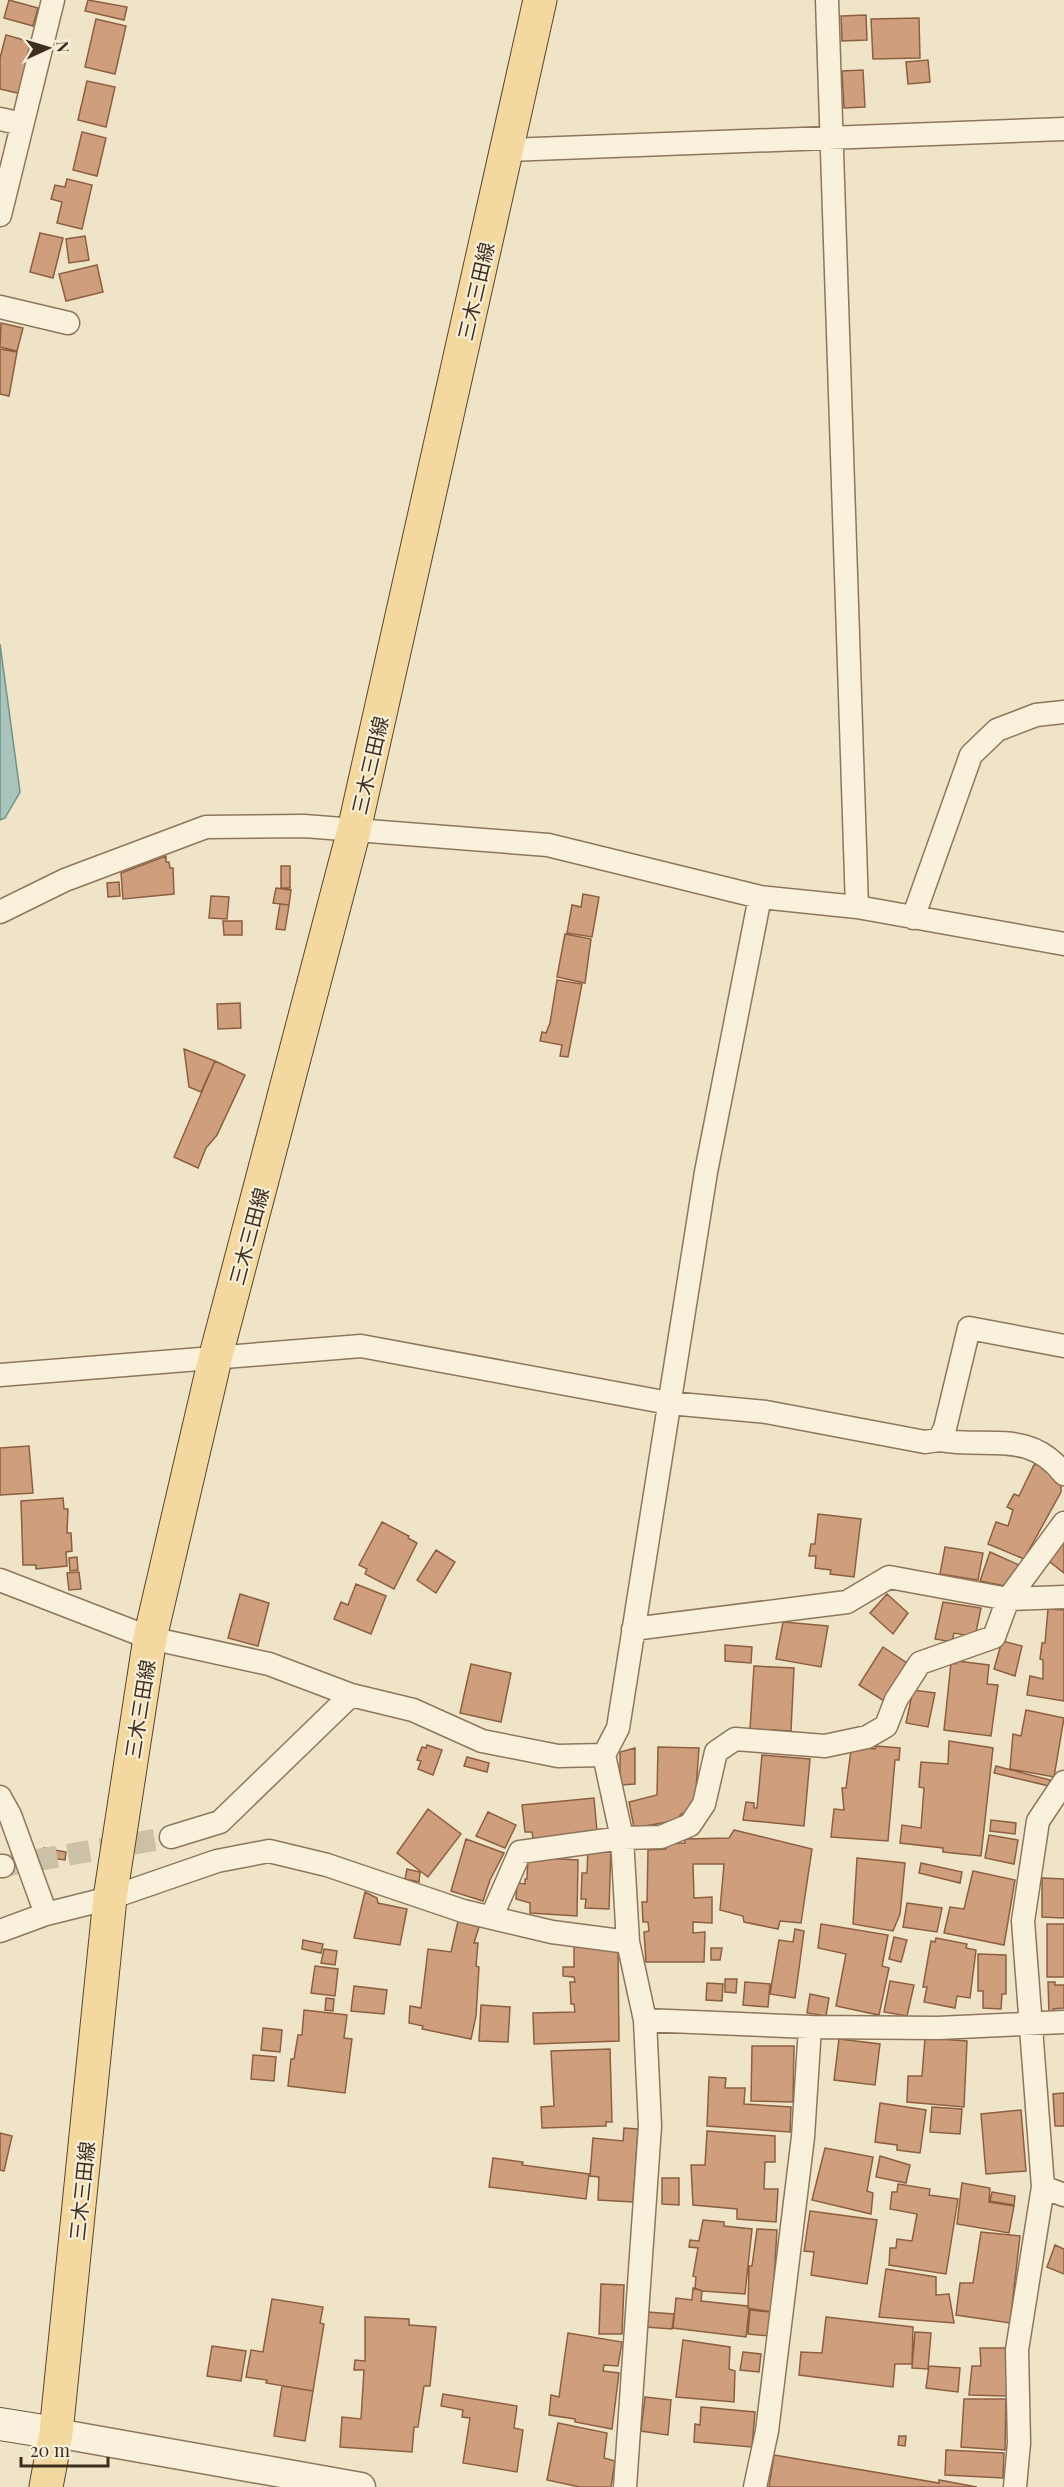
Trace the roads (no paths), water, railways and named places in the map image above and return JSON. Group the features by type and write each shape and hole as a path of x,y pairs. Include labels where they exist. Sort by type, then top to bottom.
{"main road":[{"name":"三木三田線","path":"46,2487 57,2433 110,1898 150,1638 215,1359 354,830 540,0"},
{"path":"0,2424 57,2433"}],"street":[{"path":"0,215 53,0"},
{"path":"827,0 857,907"},
{"path":"0,119 22,124"},
{"path":"507,150 1064,129"},
{"path":"0,307 68,323"},
{"path":"913,918 970,755 997,730 1036,715 1064,712"},
{"path":"0,912 65,880 206,827 304,826 548,845 760,897 857,907 1064,944"},
{"path":"625,2487 650,2126 645,2020 628,1942 622,1838 604,1755 618,1728 706,1172 760,897"},
{"path":"939,1440 945,1428 969,1328 1064,1346"},
{"path":"0,1375 362,1346 669,1403 766,1412 925,1442 939,1440 962,1444 1022,1443 1053,1459 1064,1474"},
{"path":"492,1916 520,1852 622,1838 661,1837 690,1825 704,1804 716,1752 735,1739 825,1746 867,1737 886,1726 896,1700 921,1663 994,1637 1008,1599 1064,1523"},
{"path":"633,1629 848,1602 889,1577 1008,1599 1064,1597"},
{"path":"0,1580 150,1638 269,1664 351,1695 413,1710 482,1741 558,1756 604,1755"},
{"path":"171,1837 220,1822 351,1695"},
{"path":"1015,2487 1019,2443 1017,2350 1054,2191 1033,2024 1023,1921 1038,1821 1064,1782"},
{"path":"0,1797 10,1815 46,1914"},
{"path":"0,1931 46,1914 110,1898 217,1861 269,1851 327,1864 463,1911 552,1932 628,1942"},
{"path":"645,2020 810,2027 938,2028 1064,2022"},
{"path":"755,2487 767,2431 803,2137 810,2027"},
{"path":"57,2433 361,2487"}],"water":[{"path":"0,644 20,792 5,818 0,820"}],"tunnel":[{"path":"3,1866 171,1837"}]}
